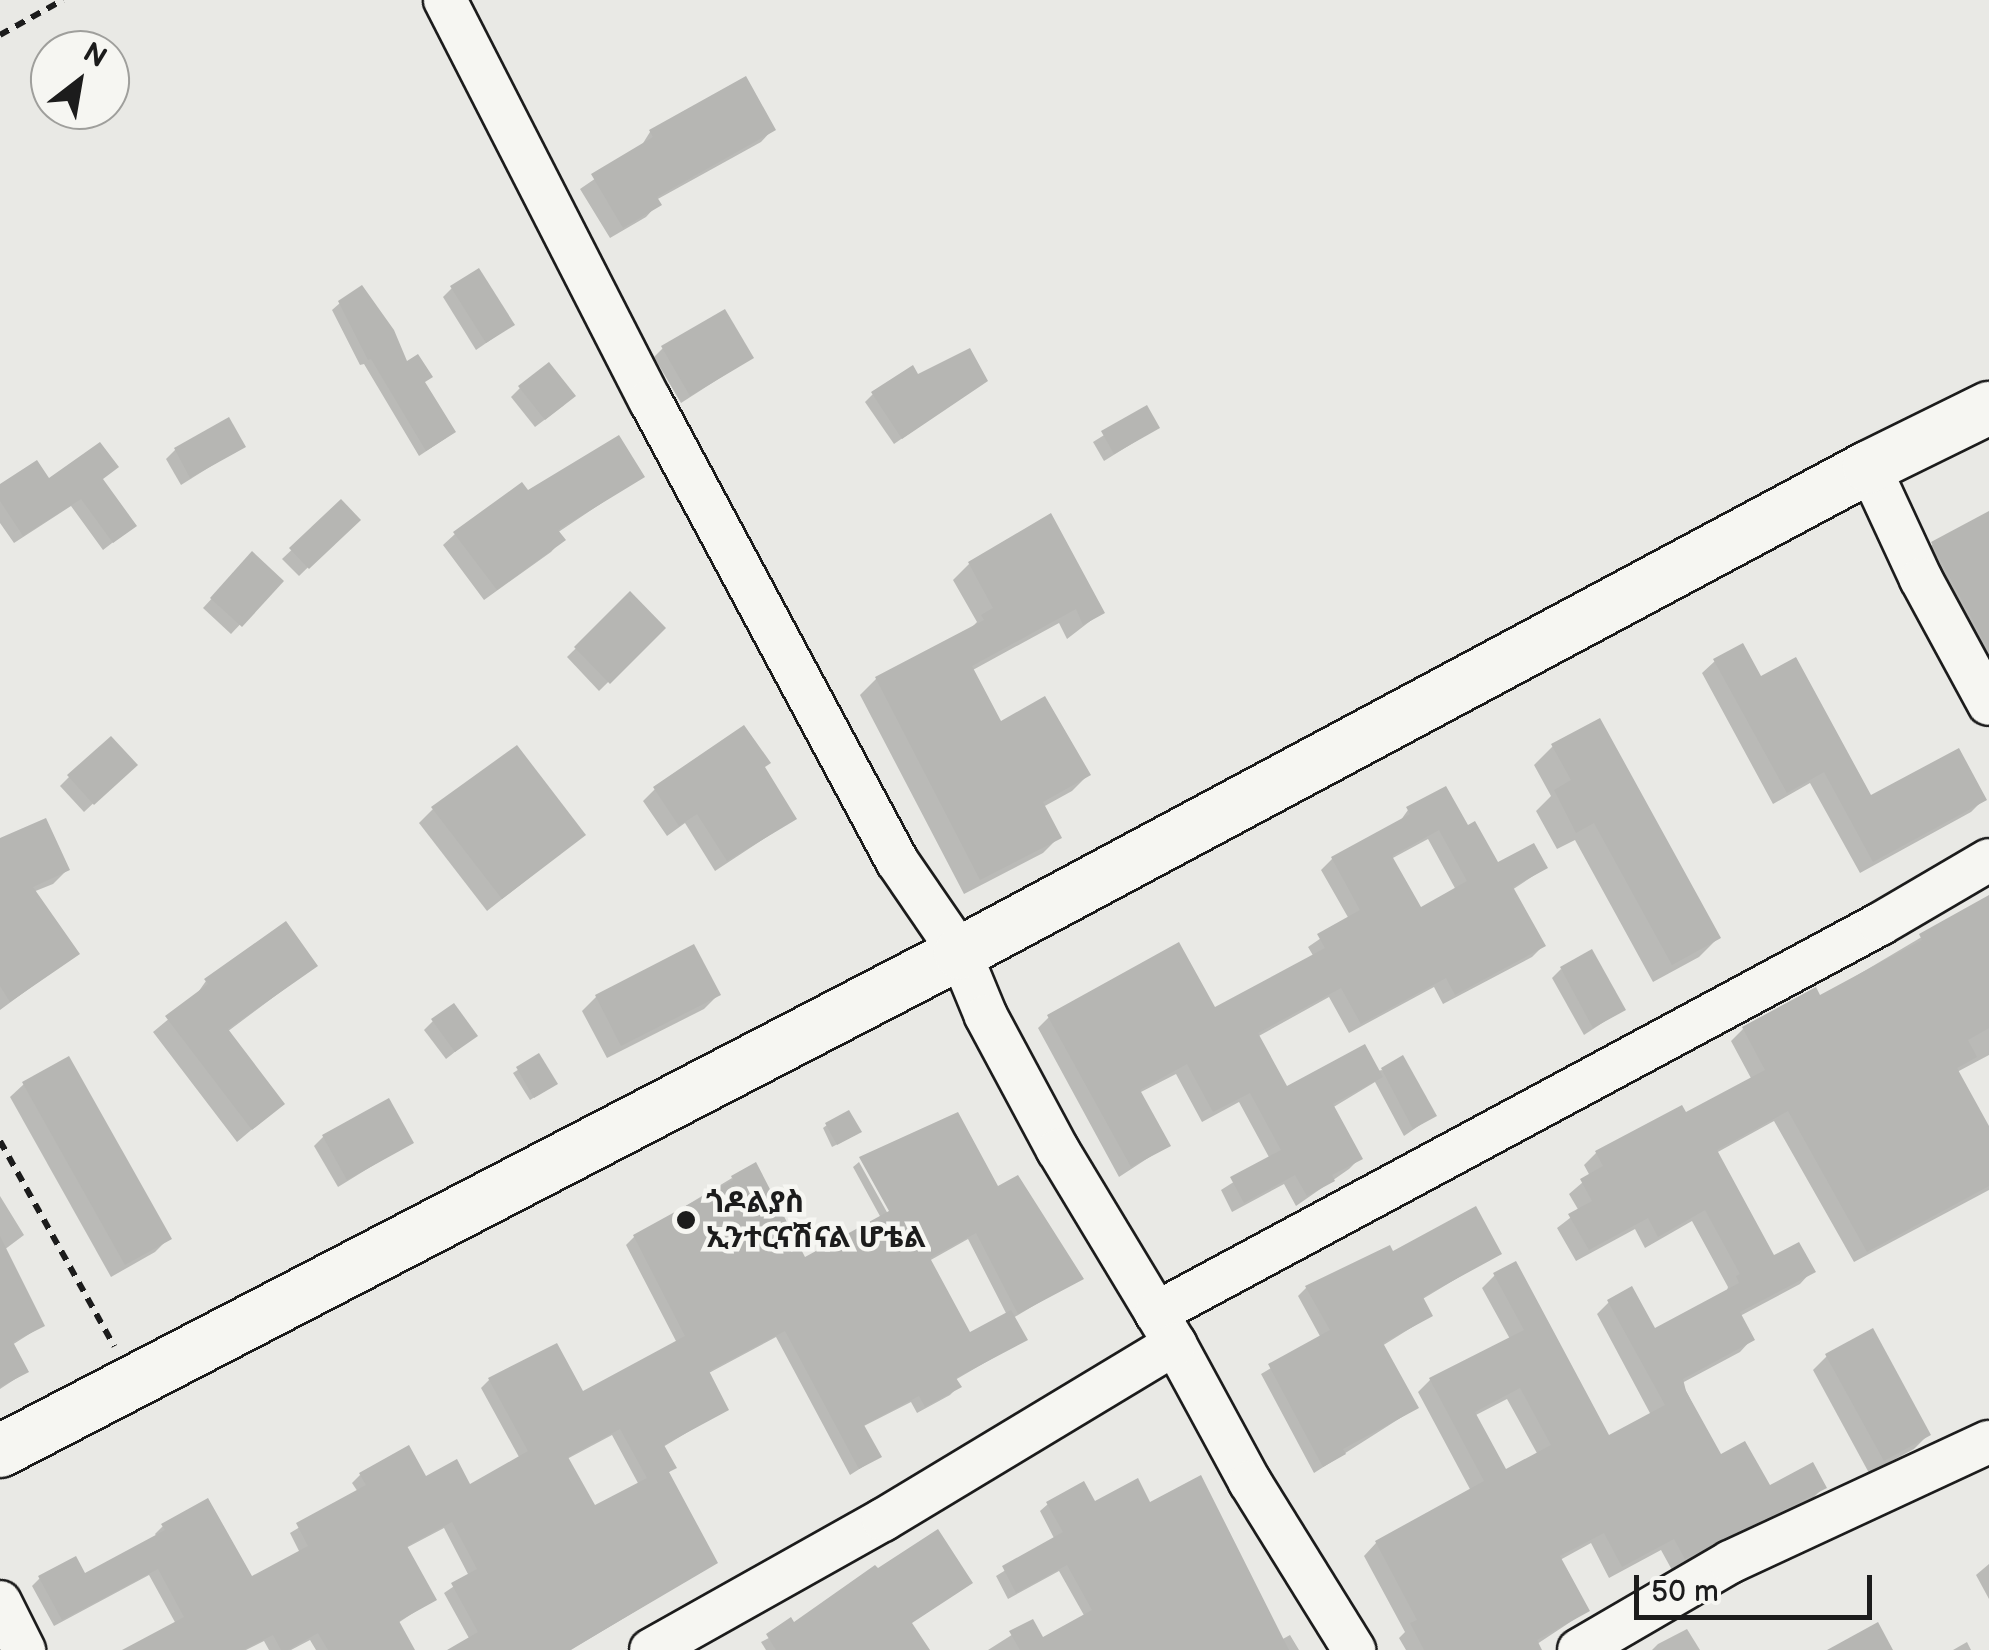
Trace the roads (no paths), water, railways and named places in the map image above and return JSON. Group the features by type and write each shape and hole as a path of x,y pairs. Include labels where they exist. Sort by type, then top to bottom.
{"main road":[{"path":"0,1451 960,952 1869,467 1989,408"}],"street":[{"path":"444,0 650,400 898,861 960,952 986,1016 1058,1150 1165,1329 1250,1482 1354,1650"},
{"path":"1869,467 1921,579 1989,704"},
{"path":"651,1650 883,1520 1165,1329 1989,860"},
{"path":"1579,1650 1730,1562 1989,1442"},
{"path":"0,1602 24,1650"}],"place":[{"name":"ጎዶልያስ ኢንተርናሽናል ሆቴል","path":"686,1220"}]}
